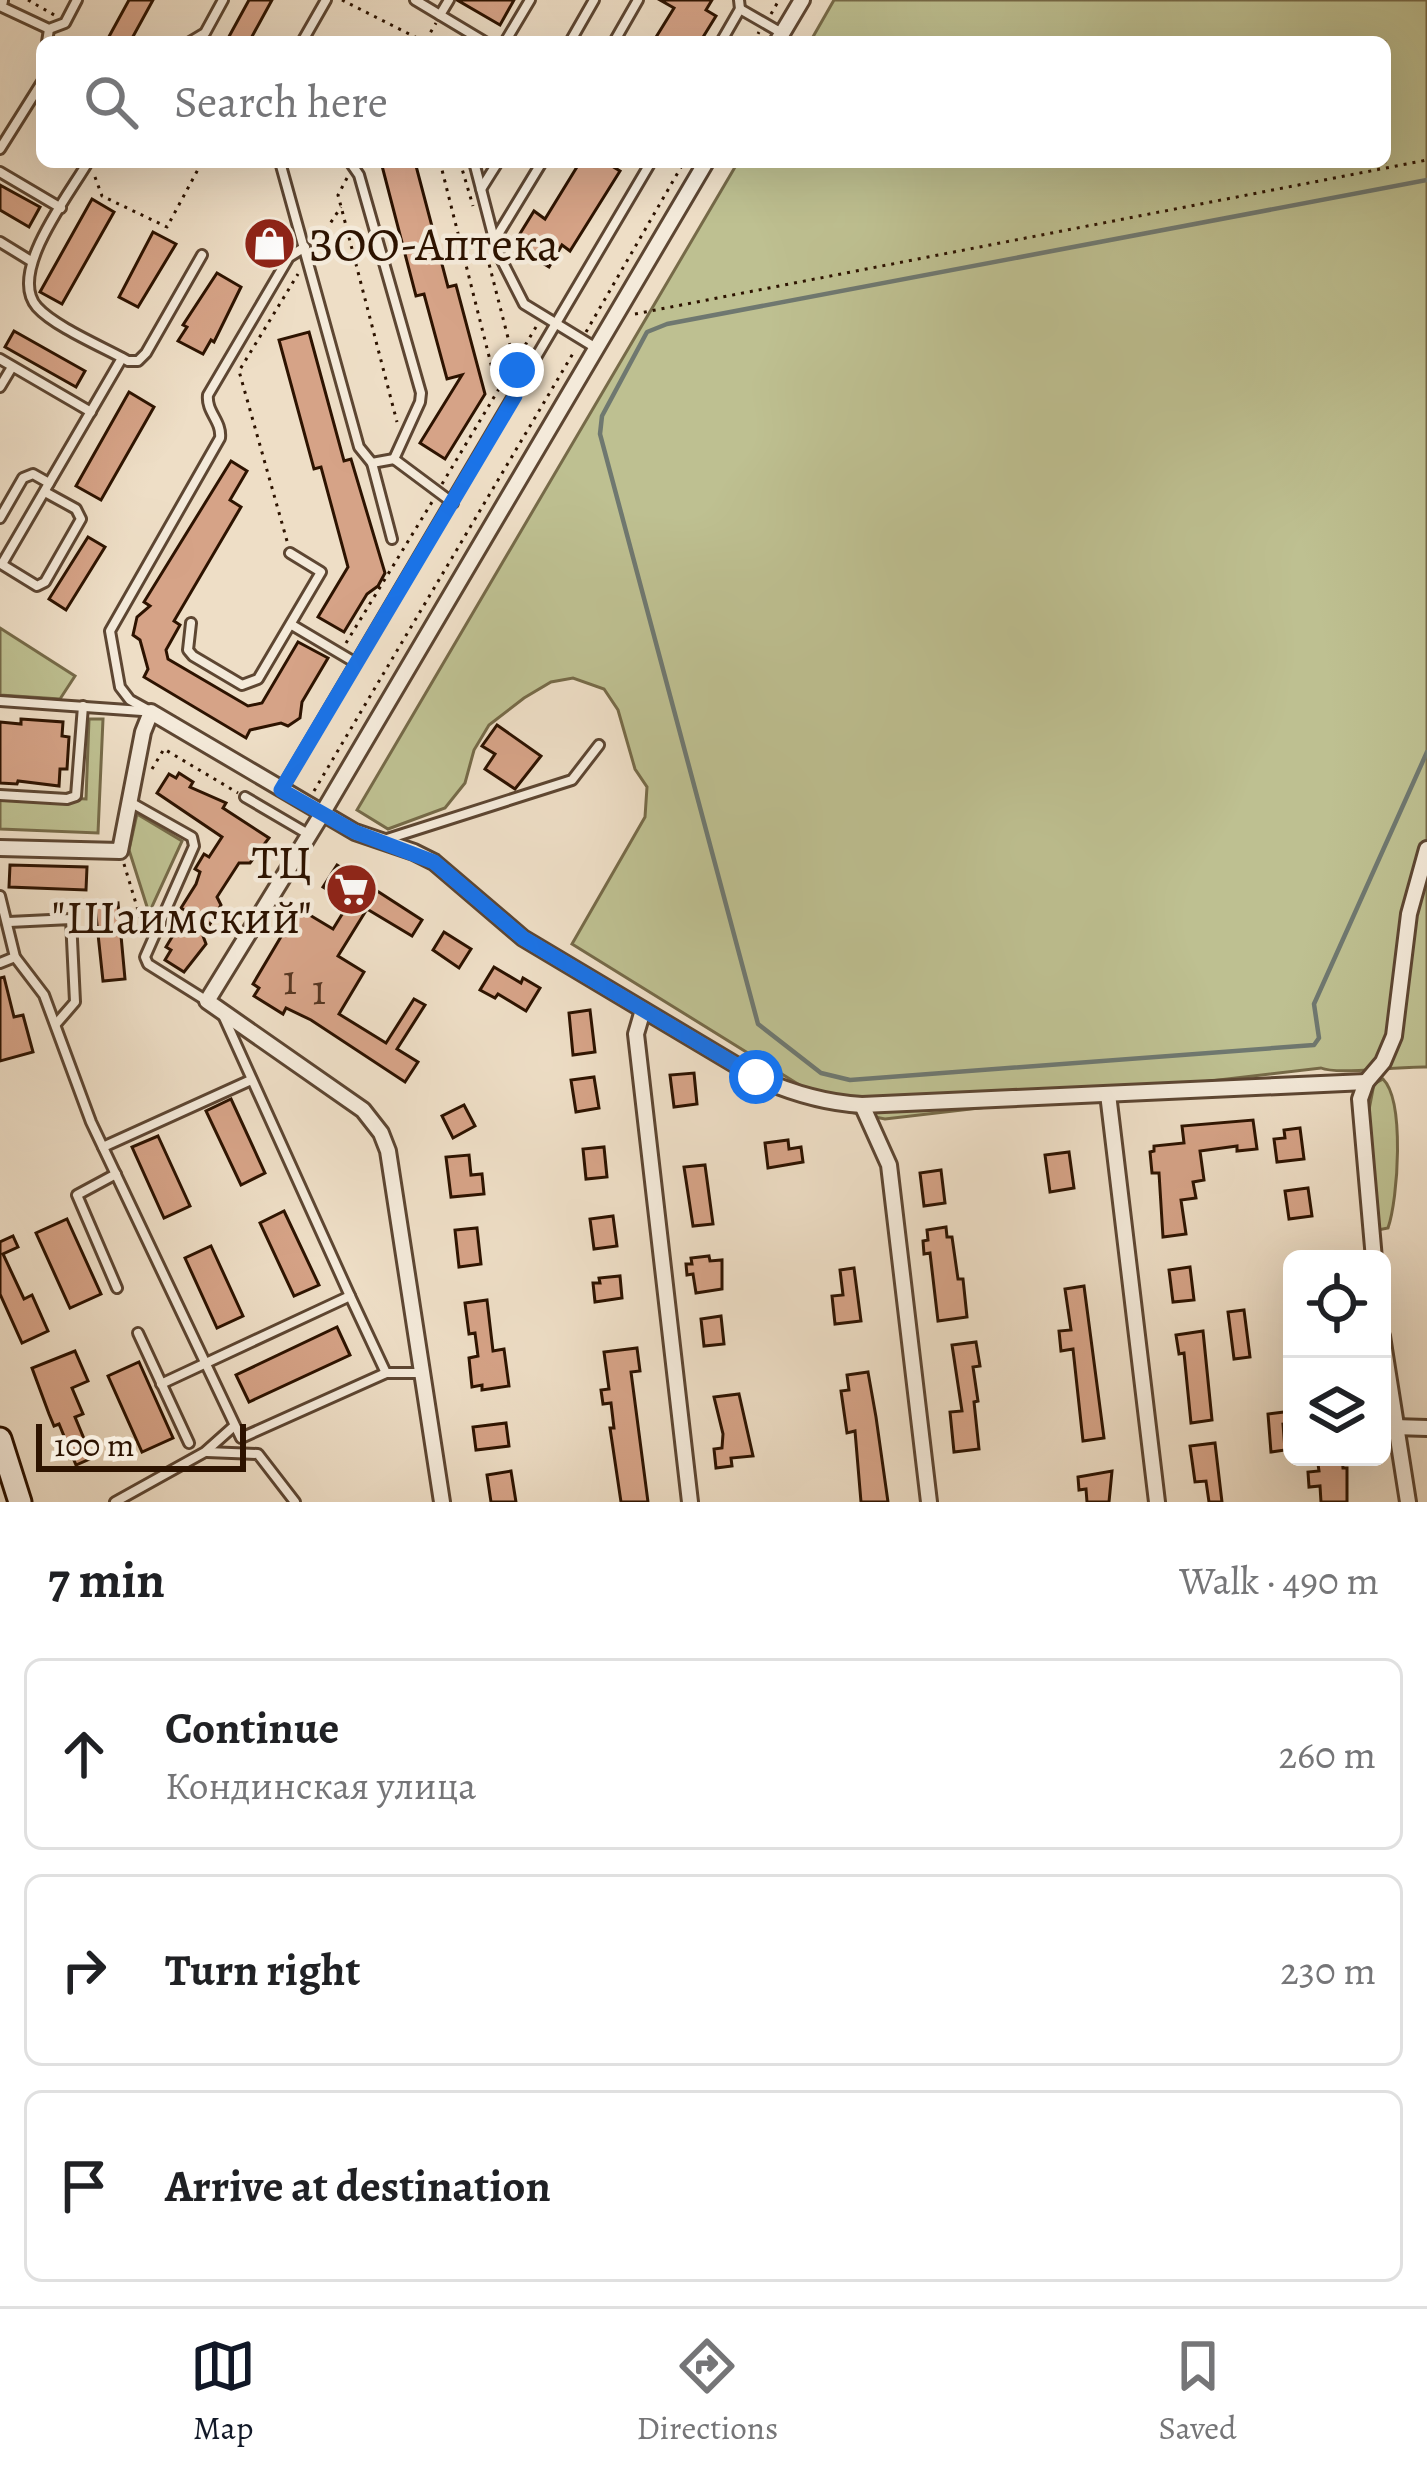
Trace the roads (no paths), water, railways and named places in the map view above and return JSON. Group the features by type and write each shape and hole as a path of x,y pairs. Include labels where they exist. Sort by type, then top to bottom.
{"main road":[{"path":"0,1439 20,1502"}],"street":[{"path":"780,36 802,0"},
{"path":"442,1502 388,1151 381,1133 363,1110 214,1006 309,835 702,168"},
{"path":"0,848 120,851 151,712 355,832 434,862 523,938 769,1083 832,1102 862,1105 1366,1082"},
{"path":"1373,1250 1360,1123 1366,1082 1394,1036 1409,914 1427,849"},
{"path":"643,1010 636,1034 690,1502"},
{"path":"1108,1094 1157,1502"},
{"path":"862,1105 889,1165 929,1502"},
{"path":"1385,1358 1408,1502"},
{"path":"1394,1427 1427,1429"}],"lane":[{"path":"49,29 64,22 77,0"},
{"path":"200,36 223,0"},
{"path":"305,36 326,0"},
{"path":"415,0 475,36"},
{"path":"440,15 449,0"},
{"path":"509,36 530,0"},
{"path":"573,36 594,0"},
{"path":"617,36 638,0"},
{"path":"0,2 49,29"},
{"path":"724,36 740,4 777,36"},
{"path":"47,36 49,29"},
{"path":"0,149 36,89"},
{"path":"86,168 31,261 26,281 34,303 122,358 138,361 202,255"},
{"path":"282,168 359,447 372,464 392,539"},
{"path":"354,168 421,393 394,459"},
{"path":"476,168 494,241 518,296 597,349"},
{"path":"481,189 494,168"},
{"path":"494,241 538,168"},
{"path":"281,790 647,168"},
{"path":"0,172 61,208"},
{"path":"0,242 31,261"},
{"path":"127,704 119,688 110,631 220,438 208,395 290,257 307,252"},
{"path":"0,518 27,475 47,487 76,509 81,519 41,586 1,564 47,487 122,358"},
{"path":"0,359 91,412"},
{"path":"0,387 12,367"},
{"path":"372,464 394,459 453,503"},
{"path":"190,623 188,650 193,656 242,685 258,679 320,572 290,553"},
{"path":"292,625 356,663"},
{"path":"0,701 127,704 151,712"},
{"path":"0,795 67,800 76,796 83,706"},
{"path":"382,841 572,780 599,745"},
{"path":"245,796 309,835"},
{"path":"129,801 194,842 146,951 148,964 214,1006 386,1373"},
{"path":"1,900 15,957 38,985 103,1147 248,1453"},
{"path":"9,922 66,916 73,923 75,1002 56,1024"},
{"path":"0,963 15,957"},
{"path":"103,1147 251,1080"},
{"path":"116,1174 80,1191 77,1201 117,1288"},
{"path":"161,1384 350,1296"},
{"path":"138,1333 189,1443"},
{"path":"241,1438 386,1373 423,1373"},
{"path":"116,1502 205,1452 233,1427"},
{"path":"205,1452 262,1458 295,1502"}],"waterway":[{"path":"1427,180 667,324 647,332 602,416 600,434 758,1024 821,1073 850,1080 1314,1045 1319,1038 1314,1004 1427,752"}],"place":[{"name":"ЗОО-Аптека","path":"269,243"},
{"name":"ТЦ \"Шаимский\"","path":"351,889"}]}
